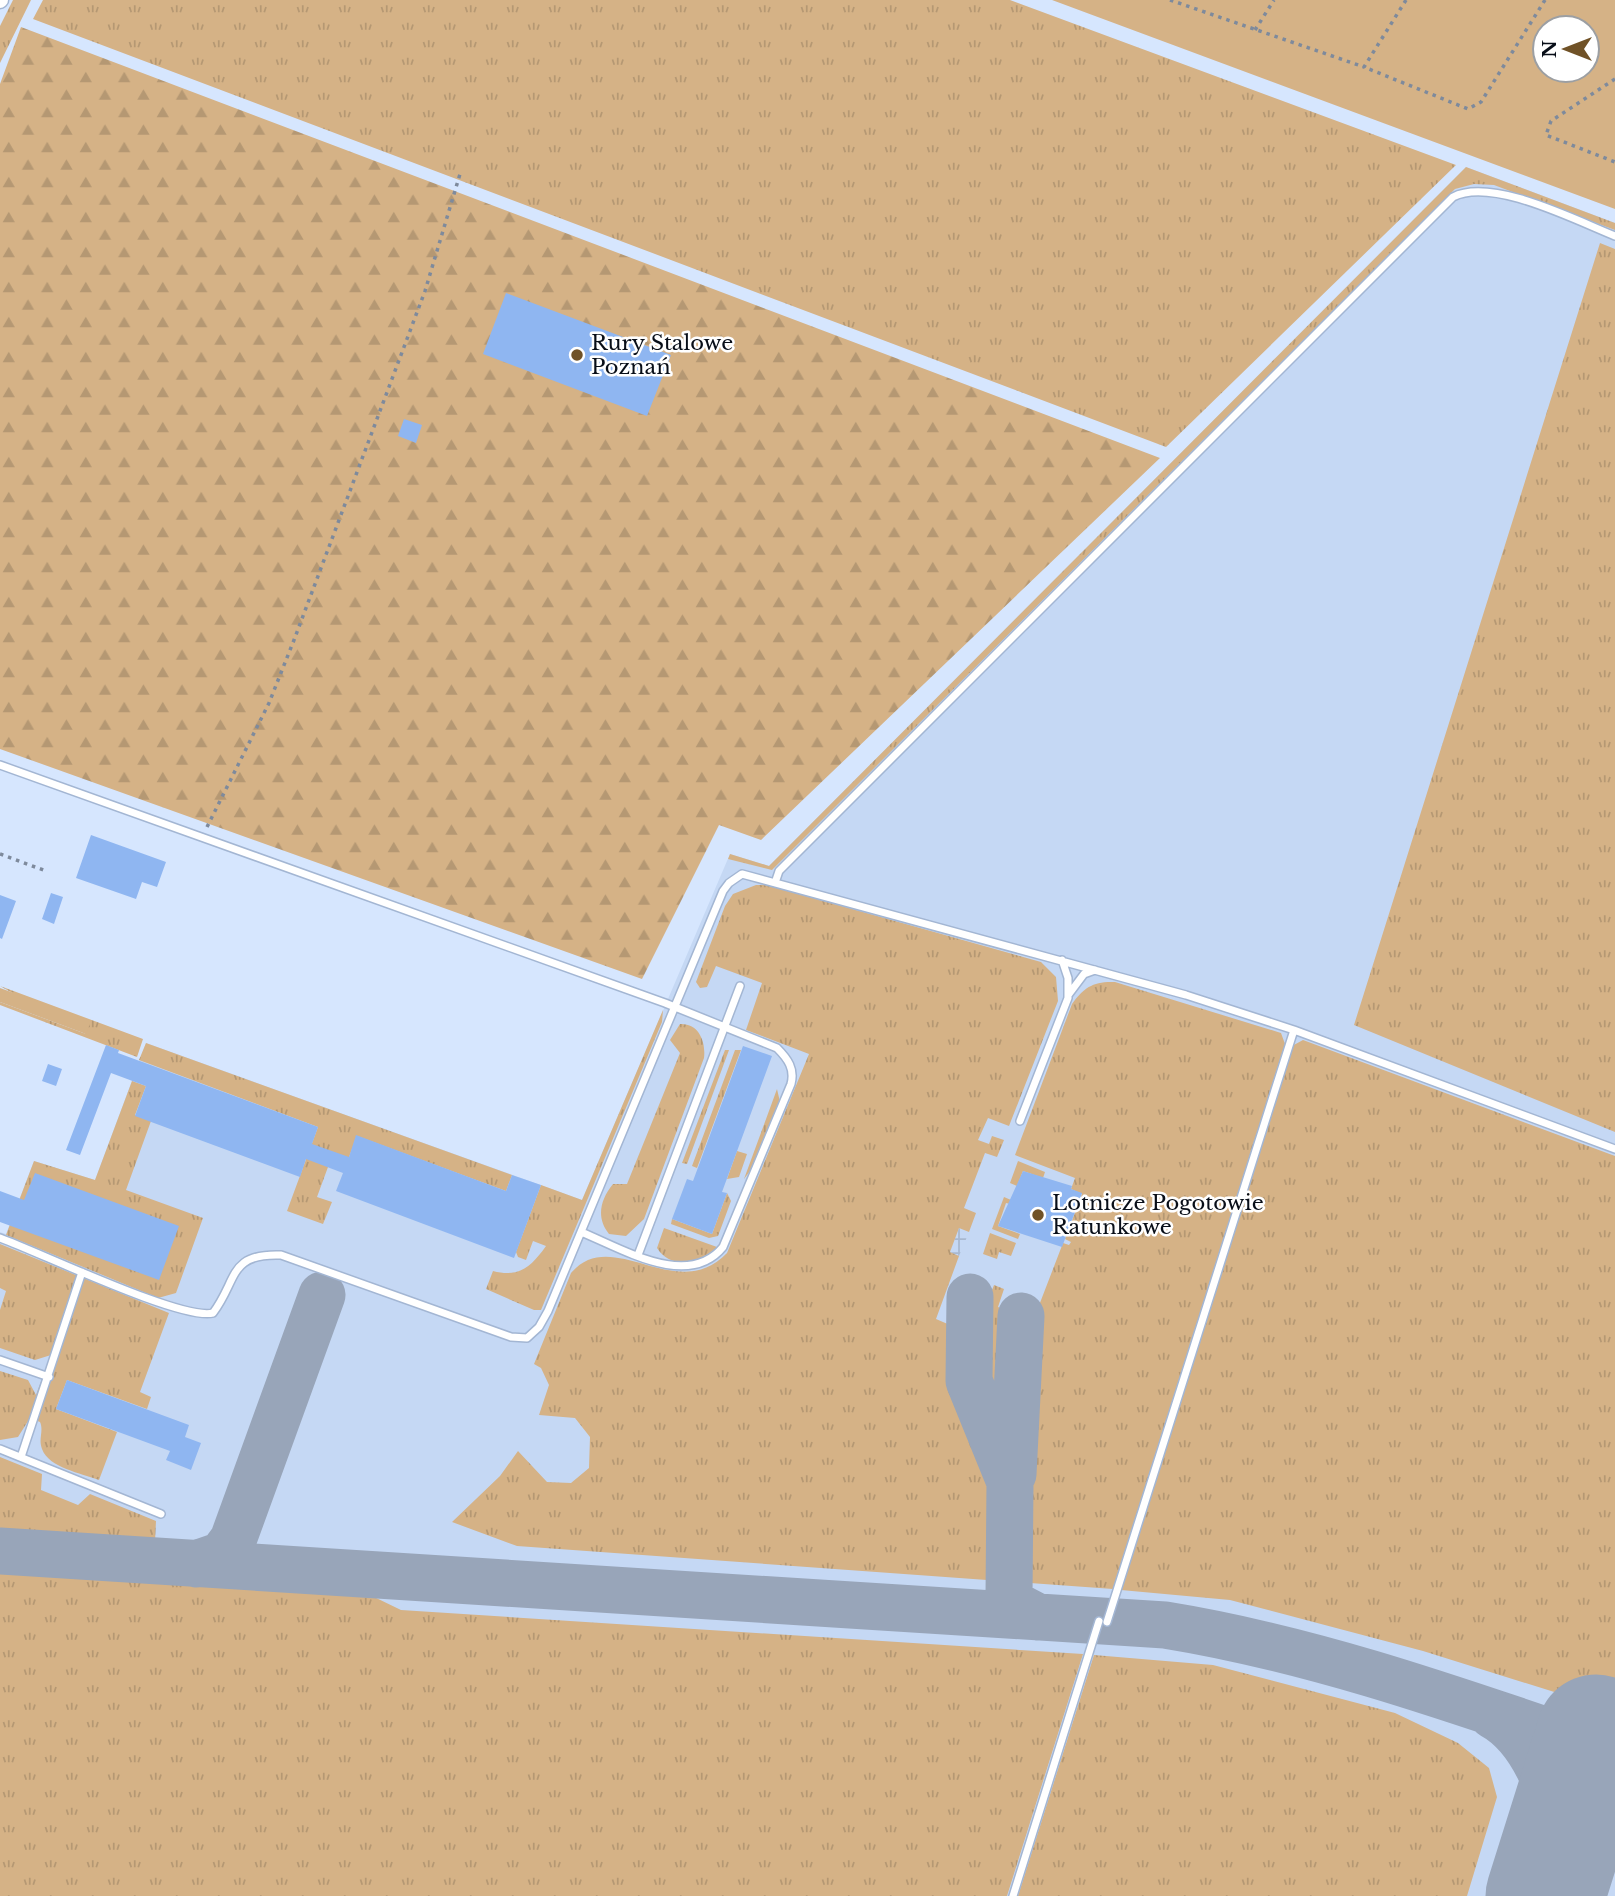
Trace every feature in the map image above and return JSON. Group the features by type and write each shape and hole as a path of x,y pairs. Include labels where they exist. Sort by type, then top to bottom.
{"lane":[{"path":"776,880 779,871 1453,197 1470,191 1500,192 1615,236"},
{"path":"0,765 675,1007 778,1048 791,1065 791,1084 723,1247 716,1255 702,1264 680,1266 638,1255 580,1232"},
{"path":"0,1238 158,1302 207,1315 213,1313 220,1304 230,1278 240,1265 254,1256 281,1255 519,1339 533,1334 543,1320 729,883 742,874 776,880 1062,960 1294,1030 1615,1149"},
{"path":"1062,960 1068,978 1068,998"},
{"path":"1020,1121 1076,981 1096,970"},
{"path":"638,1255 740,986"},
{"path":"1013,1896 1294,1030"},
{"path":"21,1457 50,1377 82,1272"},
{"path":"0,1360 50,1377"},
{"path":"0,1449 161,1514"}],"path":[{"path":"1170,0 1364,67 1468,109 1481,102 1545,0"},
{"path":"1255,30 1274,0"},
{"path":"1364,67 1406,0"},
{"path":"1615,79 1551,121 1546,135 1615,162"},
{"path":"203,838 269,703 289,652 425,291 460,174"},
{"path":"0,854 46,871"}],"shaded area":[{"path":"1466,167 1615,223 1615,1896 0,1896 0,1232 6,1234 34,1161 95,1180 146,1043 582,1200 730,854 769,866"},
{"path":"959,1228 969,1232 959,1256 950,1252"}],"green space":[{"path":"13,0 31,0 0,63 0,26"},
{"path":"43,0 1010,0 1456,165 1166,447 33,19"},
{"path":"1052,0 1615,0 1615,209"},
{"path":"21,27 1160,458 761,840 719,825 642,979 0,749 0,84"},
{"path":"1466,167 1615,223 1615,230 1494,185 1474,184 1455,189 772,870 728,859 730,854 769,866"},
{"path":"1600,243 1615,249 1615,1132 1354,1025"},
{"path":"756,885 767,885 1041,962 1056,977 1058,1001 1009,1126 988,1118 978,1140 989,1144 992,1136 1004,1140 997,1157 985,1153 964,1208 976,1213 969,1232 959,1228 950,1252 959,1256 936,1319 950,1325 962,1294 987,1304 994,1285 1004,1289 998,1307 1033,1321 1063,1243 1069,1245 1071,1242 1065,1239 1082,1194 1071,1189 1075,1178 1015,1155 1072,1004 1081,993 1095,984 1115,982 1281,1033 1285,1044 1113,1589 517,1546 452,1522 500,1476 518,1451 547,1482 571,1483 589,1468 590,1437 575,1418 539,1415 549,1385 541,1368 534,1364 571,1273 587,1260 606,1257 687,1272 708,1267 727,1253 809,1054 746,1030 762,983 716,966 707,987 700,988 696,982 725,906 733,894"},
{"path":"0,986 143,1039 137,1057 0,1005 0,1002 86,1034"},
{"path":"0,988 91,1021 86,1034 0,1002"},
{"path":"663,1010 662,1022 541,1310 534,1310 486,1289 493,1271 510,1273 524,1269 546,1246 533,1241 526,1260 518,1257 516,1252 541,1185 582,1200"},
{"path":"680,1024 692,1027 700,1035 704,1058 644,1219 626,1236 609,1234 601,1215 605,1196 613,1184 627,1184 680,1053 670,1040"},
{"path":"1303,1040 1615,1156 1615,1711 1423,1651 1230,1600 1121,1590 1292,1046"},
{"path":"146,1043 512,1175 506,1191 357,1136 349,1157 328,1167 317,1197 332,1202 323,1224 287,1211 318,1127 139,1060"},
{"path":"725,1050 729,1050 687,1164 682,1163"},
{"path":"735,1050 741,1050 697,1168 692,1166"},
{"path":"132,1081 146,1086 135,1115 151,1121 126,1190 203,1218 176,1293 158,1298 6,1235 34,1161 95,1180"},
{"path":"777,1089 780,1102 744,1179"},
{"path":"737,1151 747,1154 739,1177 727,1179"},
{"path":"1018,1161 1045,1172 1043,1178 1023,1171 1017,1186 1010,1183"},
{"path":"727,1193 731,1201 718,1236 709,1238 671,1224 672,1219 712,1234"},
{"path":"1004,1197 1011,1200 1010,1204 1006,1203 998,1226 1020,1234 1018,1239 992,1229"},
{"path":"664,1228 717,1247 695,1261 670,1260 657,1248"},
{"path":"990,1233 1016,1243 1011,1256 999,1252 997,1259 983,1254"},
{"path":"0,1244 169,1313 140,1392 151,1397 147,1409 67,1380 56,1409 117,1432 99,1480 51,1461 42,1449 40,1422 30,1418 18,1437 0,1440 0,1371 28,1380 36,1395 51,1355 35,1360 0,1348 0,1310 6,1291 0,1288"},
{"path":"0,1457 42,1474 41,1490 78,1505 90,1494 156,1521 155,1542 0,1532"},
{"path":"0,1571 370,1595 401,1610 1083,1654 1007,1896 0,1896"},
{"path":"1094,1655 1213,1665 1395,1713 1458,1743 1489,1768 1497,1797 1467,1896 1018,1896"}],"building":[{"name":"Rury Stalowe Poznań","path":"506,293 671,355 647,416 483,354"},
{"path":"404,419 422,425 416,443 398,436"},
{"path":"91,835 166,862 157,887 142,882 136,899 76,878"},
{"path":"51,893 63,897 54,924 42,919"},
{"path":"0,895 16,901 2,939 0,938"},
{"path":"106,1045 119,1050 118,1053 318,1127 312,1144 349,1157 356,1135 506,1191 512,1175 541,1185 514,1258 336,1191 343,1173 306,1159 300,1177 135,1116 146,1086 111,1073 80,1155 66,1150"},
{"path":"743,1046 772,1056 722,1192 727,1193 712,1234 672,1219 687,1179 693,1181"},
{"path":"48,1064 62,1069 56,1086 42,1081"},
{"name":"Lotnicze Pogotowie Ratunkowe","path":"1023,1171 1072,1186 1071,1189 1082,1193 1062,1247 998,1226"},
{"path":"35,1173 179,1226 159,1280 0,1222 0,1191 24,1200"},
{"path":"67,1380 189,1425 185,1437 201,1443 191,1470 166,1460 170,1451 56,1409"}],"taxiway":[{"path":"196,1564 222,1555 233,1540 322,1295"},
{"path":"970,1297 969,1381 1010,1482 1009,1597 1015,1605 1038,1617"},
{"path":"1013,1474 1021,1316"},
{"path":"0,1551 1165,1625 1280,1649 1393,1680 1615,1754"},
{"path":"1492,1715 1518,1737 1539,1768 1547,1786 1558,1838 1553,1871"},
{"path":"1553,1871 1586,1831 1615,1808"}],"runway":[{"path":"1545,1896 1596,1734"}],"place":[{"name":"Rury Stalowe Poznań","path":"577,355"},
{"name":"Lotnicze Pogotowie Ratunkowe","path":"1038,1215"}]}
